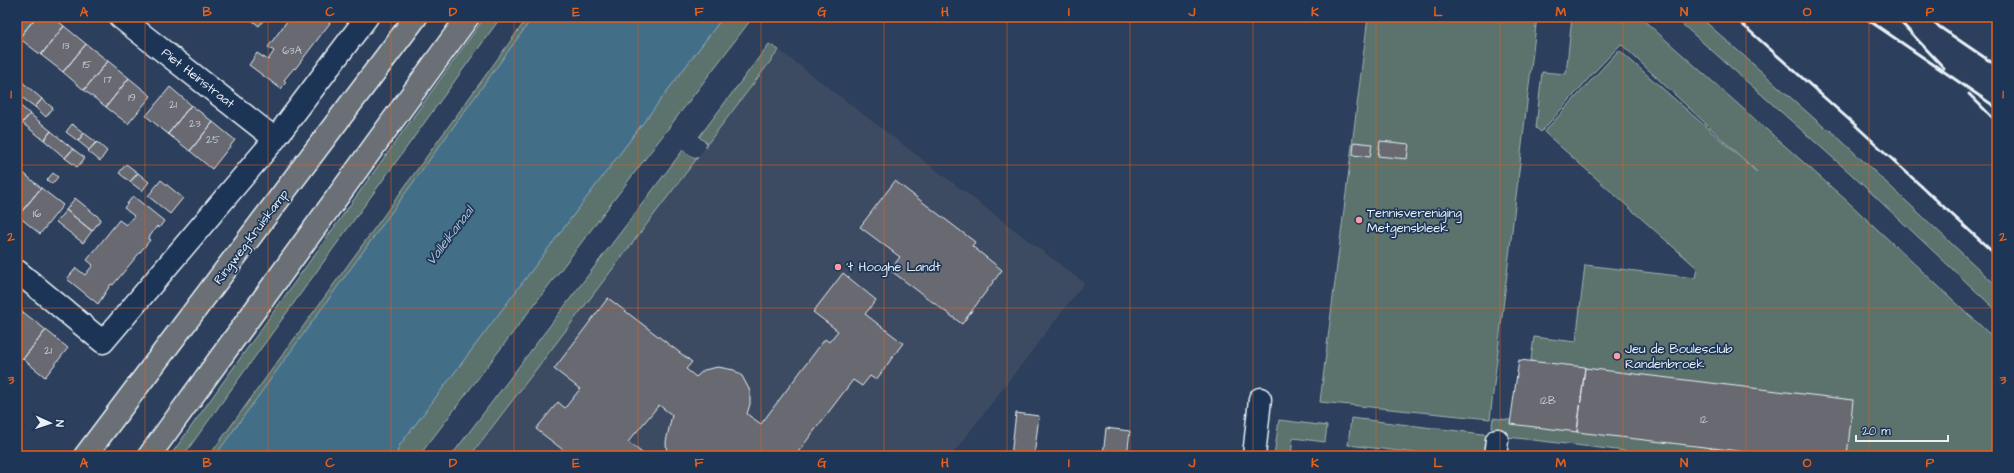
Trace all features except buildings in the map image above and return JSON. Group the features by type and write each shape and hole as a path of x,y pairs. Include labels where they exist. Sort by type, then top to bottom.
{"main road":[{"name":"Ringweg-Kruiskamp","path":"85,456 416,17"},
{"path":"149,456 468,17"}],"street":[{"name":"Piet Heinstraat","path":"120,17 276,139"},
{"path":"17,271 103,342 276,139 367,17"},
{"path":"1254,456 1260,399"}],"shaded area":[{"name":"'t Hooghe Landt","path":"779,50 1084,283 951,456 470,456"}],"green space":[{"path":"485,17 501,17 183,456 170,456"},
{"path":"528,17 533,17 215,456 209,456"},
{"path":"723,17 753,17 419,456 396,456 399,446"},
{"name":"Tennisvereniging Metgensbleek","path":"1368,17 1537,17 1490,419 1320,402"},
{"path":"1572,17 1640,17 1847,201 1997,341 1997,456 1667,456 1491,435 1493,418 1523,422 1534,337 1576,342 1585,265 1695,278 1697,268 1544,132 1619,50 1757,172 1621,44 1541,132 1536,128 1542,72 1566,74"},
{"path":"1674,17 1700,17 1825,128 1829,129 1997,286 1997,311 1850,173"},
{"path":"769,44 779,50 705,147 707,143 699,137"},
{"path":"683,150 695,159 698,157 470,456 451,456"},
{"path":"1351,418 1491,435 1488,456 1442,456 1348,445"},
{"path":"1279,420 1327,426 1325,442 1293,438 1291,456 1274,456"}],"water":[{"name":"Valleikanaal","path":"533,17 723,17 399,446 396,456 215,456"}],"railway":[{"path":"1734,17 1854,124 1997,256"},
{"path":"1864,17 1997,108"},
{"path":"1896,17 1944,68"},
{"path":"1925,17 1997,66"},
{"path":"1969,94 1997,122"}],"place":[{"name":"Tennisvereniging Metgensbleek","path":"1359,220"},
{"name":"'t Hooghe Landt","path":"838,267"},
{"name":"Jeu de Boulesclub Randenbroek","path":"1617,356"}]}
